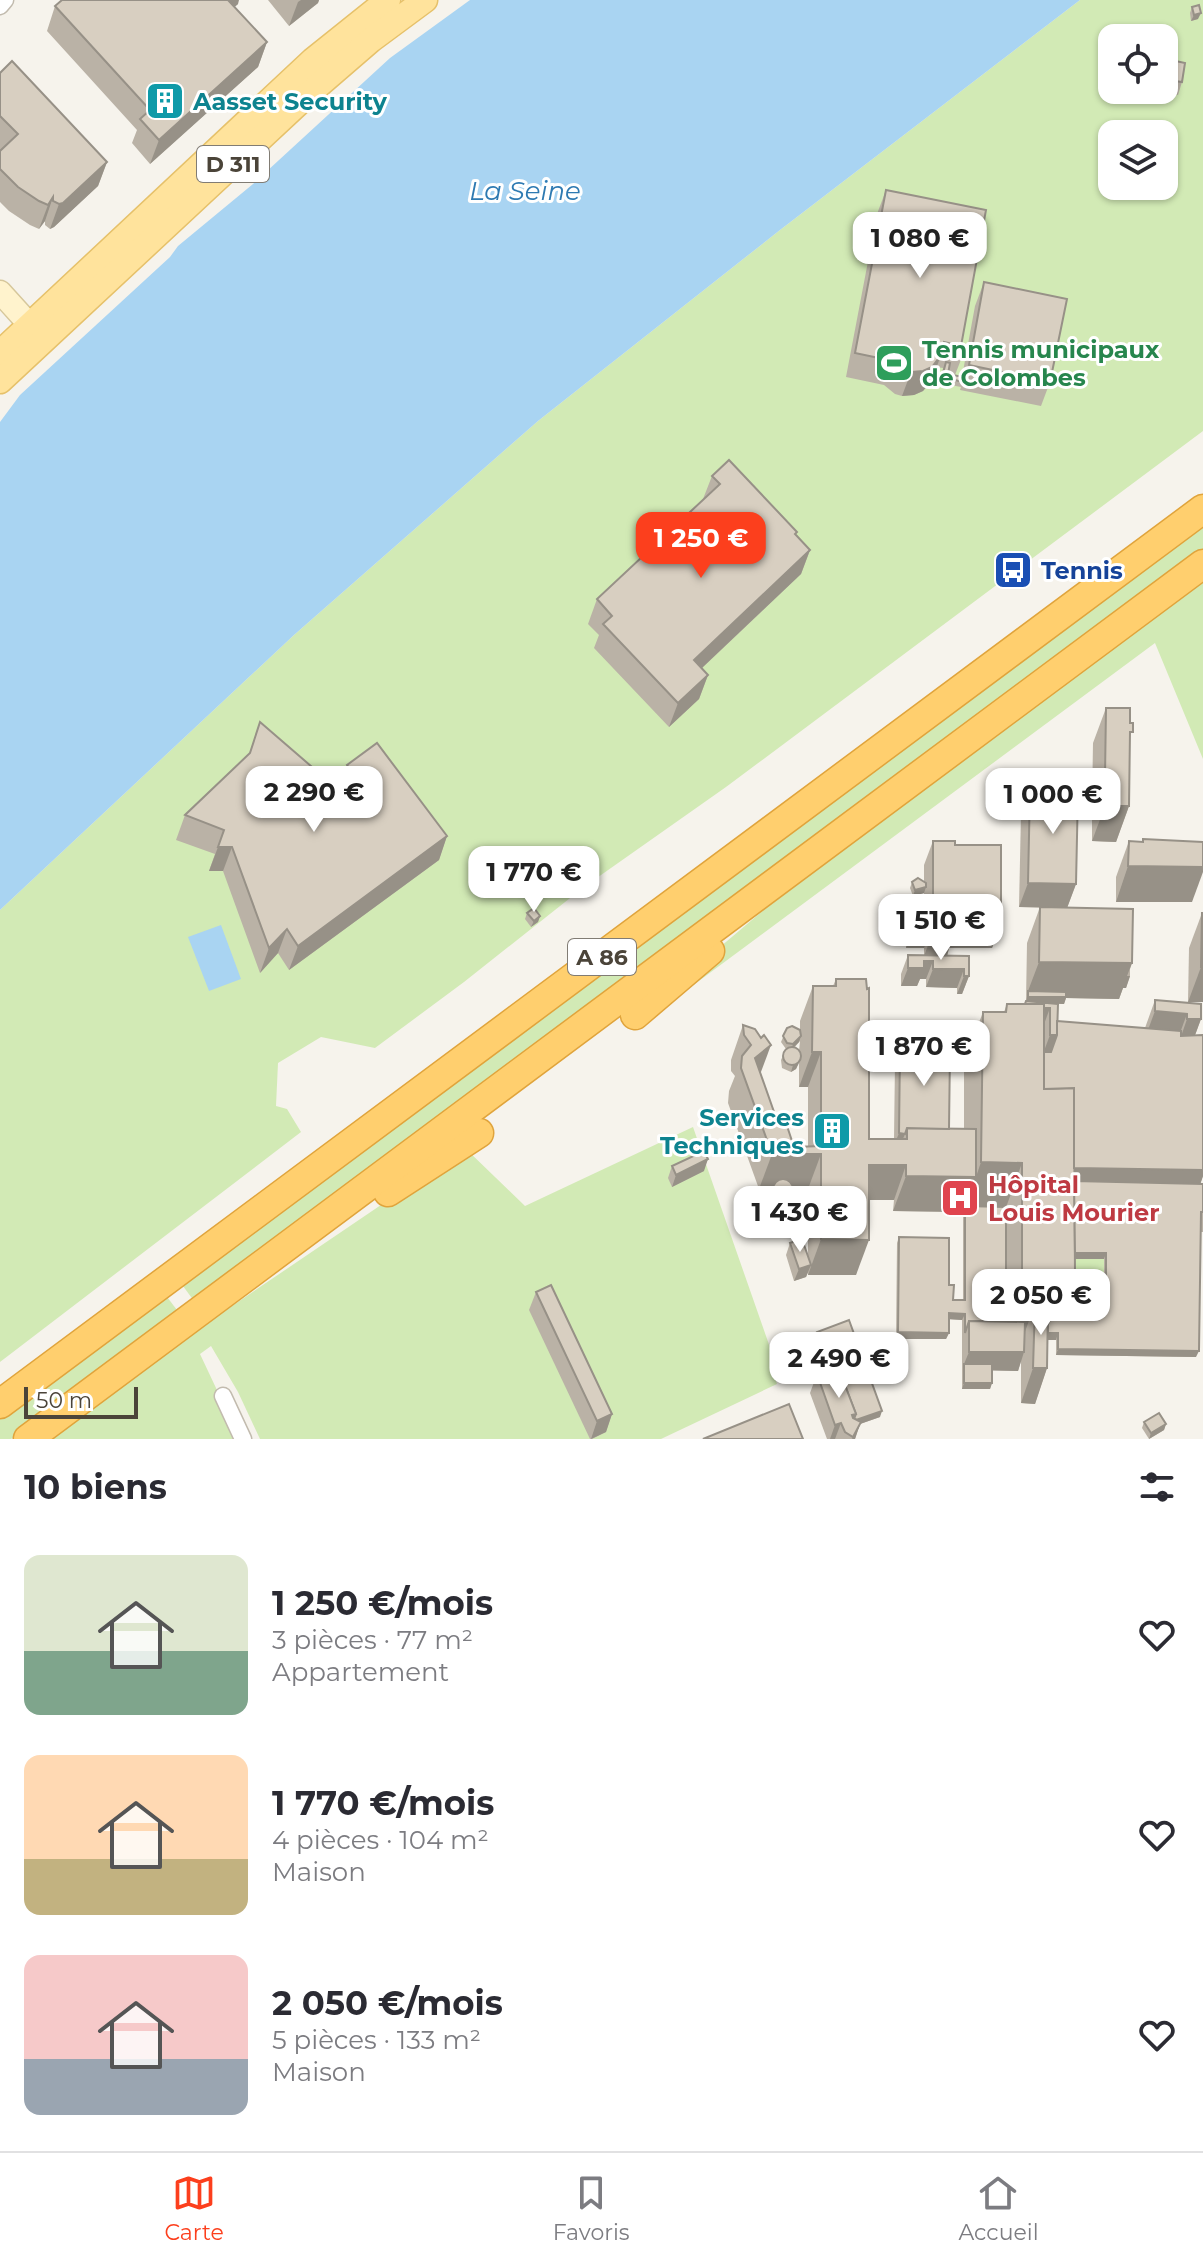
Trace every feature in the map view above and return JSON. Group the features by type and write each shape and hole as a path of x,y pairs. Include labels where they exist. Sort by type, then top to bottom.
{"highway":[{"name":"A 86","path":"0,1404 1203,509"},
{"name":"A 86","path":"28,1439 1203,564"},
{"path":"635,1015 748,918 748,902"},
{"path":"304,1234 321,1236 479,1133"}],"main road":[{"name":"D 311","path":"6,366 313,60 388,0"},
{"name":"D 311","path":"39,332 81,306 305,97 371,40 425,0"}],"street":[{"path":"0,6 5,0"},
{"path":"0,292 39,332"},
{"path":"223,1396 243,1439"}],"green space":[{"path":"1080,0 1203,0 1203,431 726,787 584,887 375,1048 321,1037 278,1063 276,1106 287,1109 301,1132 0,1362 0,910 294,635 538,421"},
{"path":"1203,519 1203,553 194,1301 180,1282"},
{"path":"1203,581 1203,759 1155,643 653,1015 661,997 765,909"},
{"path":"693,1127 781,1379 776,1381 777,1384 661,1439 260,1439 238,1392 211,1346 200,1354 240,1439 51,1439 173,1346 465,1148 525,1206"},
{"path":"1056,1259 1104,1259 1104,1290 1056,1290"},
{"path":"164,1293 180,1314 11,1439 0,1439 0,1416"}],"water":[{"name":"La Seine","path":"470,0 1080,0 538,421 294,635 0,910 0,422 20,395 170,257 178,246 253,184 390,58"},
{"path":"221,925 241,979 209,991 188,937"}],"building":[{"name":"Aasset Security","path":"62,0 228,0 267,42 159,140 140,119 150,110 55,6"},
{"path":"1199,5 1201,13 1194,15 1192,7"},
{"path":"12,61 107,162 63,203 53,201 53,197 48,205 39,201 18,187 0,169 0,151 18,134 0,116 0,73"},
{"path":"1178,62 1185,63 1182,82 1178,81"},
{"path":"886,190 986,210 961,346 964,347 962,357 955,356 957,345 944,342 941,355 932,367 923,371 911,372 893,361 855,353"},
{"path":"984,282 1067,299 1050,382 969,365"},
{"path":"946,362 950,363 948,374 963,377 963,382 942,377"},
{"path":"729,460 810,550 694,660 708,675 678,703 603,624 612,616 597,599 720,484 712,476"},
{"path":"1106,708 1130,708 1133,732 1130,732 1129,806 1105,806 1105,785 1102,784 1105,776"},
{"path":"260,722 356,805 366,792 347,765 377,743 447,836 298,946 287,929 269,948 232,847 218,847 224,830 185,815 250,753"},
{"path":"1030,789 1078,790 1076,884 1028,883"},
{"path":"1143,839 1203,842 1203,867 1128,866 1129,841 1143,842"},
{"path":"933,841 955,841 955,845 1001,845 1001,924 955,924 955,932 933,932 933,924 915,924 915,901 933,901"},
{"path":"918,878 926,883 926,887 915,890 912,882"},
{"path":"1040,907 1133,909 1132,963 1039,962"},
{"path":"534,908 540,916 534,921 527,913"},
{"path":"1202,913 1203,967 1201,967"},
{"path":"908,955 969,956 969,976 964,976 964,969 933,969 933,961 924,961 924,968 908,968"},
{"path":"836,979 866,979 869,988 869,1139 907,1139 907,1128 976,1129 976,1177 906,1176 906,1165 869,1165 869,1240 821,1239 821,1154 772,1154 741,1068 742,1056 751,1045 744,1035 743,1025 755,1029 761,1038 764,1035 771,1045 755,1058 779,1126 787,1126 794,1147 821,1146 821,1052 812,1052 813,986 836,986"},
{"path":"1028,991 1066,992 1066,997 1028,997"},
{"path":"1155,1000 1201,1004 1201,1019 1187,1019 1187,1014 1155,1011"},
{"path":"1026,1001 1058,1004 1057,1035 1050,1035 1050,1008 1044,1008 1044,1004 1025,1004"},
{"path":"1007,1004 1044,1004 1044,1089 1074,1088 1075,1276 1061,1275 1061,1289 1033,1289 1033,1274 1022,1273 1022,1163 981,1162 983,1012 1006,1012"},
{"path":"1057,1021 1181,1031 1181,1036 1203,1035 1203,1170 1074,1168 1074,1088 1044,1089 1044,1052 1051,1052 1057,1035"},
{"path":"792,1026 800,1030 801,1036 793,1044 787,1043 783,1036"},
{"path":"904,1046 946,1048 950,1051 949,1129 907,1128 905,1134 899,1133 900,1050"},
{"path":"792,1047 801,1056 792,1065 783,1056"},
{"path":"704,1151 708,1159 676,1175 672,1166"},
{"path":"783,1179 790,1182 793,1189 790,1196 783,1199 776,1196 773,1189 776,1182"},
{"path":"1074,1181 1203,1184 1199,1351 1058,1349 1058,1333 1048,1333 1048,1324 1050,1320 1059,1320 1072,1284 1106,1284 1106,1253 1075,1253"},
{"path":"792,1203 799,1206 802,1213 799,1220 792,1223 785,1220 782,1213 785,1206"},
{"path":"965,1206 1006,1207 1006,1318 1017,1318 1017,1322 969,1321 965,1333 965,1314 949,1313 949,1333 898,1332 899,1237 949,1238 949,1285 954,1285 953,1300 965,1300"},
{"path":"802,1239 811,1265 799,1269 790,1243"},
{"path":"551,1285 612,1414 597,1421 536,1292"},
{"path":"1035,1304 1048,1305 1047,1368 1033,1368"},
{"path":"849,1320 882,1411 856,1420 838,1367 830,1369 817,1332"},
{"path":"969,1321 1025,1322 1024,1352 969,1352"},
{"path":"964,1364 992,1364 992,1383 964,1383"},
{"path":"838,1367 856,1414 852,1415 853,1418 861,1422 853,1437 845,1432 841,1423 835,1425 817,1374"},
{"path":"789,1404 803,1439 703,1439"},
{"path":"1159,1413 1166,1424 1151,1433 1144,1422"}],"place":[{"name":"Aasset Security","path":"165,101"},
{"name":"Tennis municipaux de Colombes","path":"894,363"},
{"name":"Tennis","path":"1013,570"},
{"name":"Services Techniques","path":"832,1131"},
{"name":"Hôpital Louis Mourier","path":"960,1198"}]}
